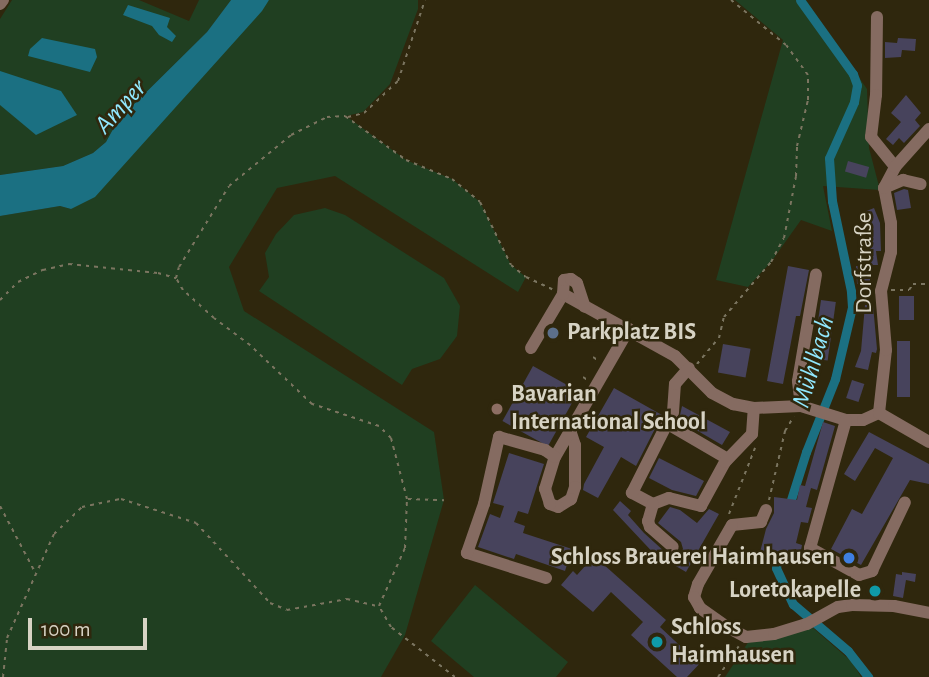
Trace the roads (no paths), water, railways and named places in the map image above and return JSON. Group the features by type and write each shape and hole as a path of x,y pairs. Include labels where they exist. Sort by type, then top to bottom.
{"street":[{"path":"877,17 876,95 871,137 895,167"},
{"name":"Dorfstraße","path":"879,413 886,350 881,290 891,252 891,223 884,188 895,167 929,130"},
{"path":"884,188 903,180 921,184"},
{"path":"801,406 797,381 817,275"},
{"path":"531,348 563,293 629,329 690,369 712,393 733,404 754,408 801,406 841,418 863,420 879,413 929,442"},
{"path":"571,433 575,445 575,487 571,499 558,507 550,504 545,489 555,457 629,329"},
{"path":"690,369 675,384 673,412 632,493 653,504 669,498 701,506 728,459 752,434 754,408"},
{"path":"841,418 810,548 859,575 872,570 905,502"},
{"path":"668,424 728,459"},
{"path":"546,578 467,553 484,504 499,437 545,450 555,457"},
{"path":"653,504 648,521 650,527 673,547"},
{"path":"765,510 761,522 733,525 698,584 694,597 700,608 746,637 774,634 807,624 838,607 852,605 894,607 929,613"}],"water":[{"path":"231,0 269,0 95,197 71,209 60,206 0,216 0,175 63,166 93,153 106,142 118,120 207,32"},
{"path":"128,5 170,18 167,27 176,36 172,42 159,35 152,26 123,15"},
{"path":"42,38 95,49 97,57 90,72 28,56 30,49"},
{"path":"0,71 61,91 77,115 36,135 0,105"}],"waterway":[{"name":"Mühlbach","path":"788,509 806,452 835,379 852,307 832,201 829,158 854,102 857,85 853,74 800,0"},
{"name":"Mühlbach","path":"779,547 776,568 793,604 848,651 868,677"}],"place":[{"name":"Parkplatz BIS","path":"553,333"},
{"name":"Bavarian International School","path":"497,409"},
{"name":"Schloss Brauerei Haimhausen","path":"849,558"},
{"name":"Loretokapelle","path":"875,591"},
{"name":"Schloss Haimhausen","path":"657,642"}],"water label":[{"name":"Amper","path":"121,107"}]}
